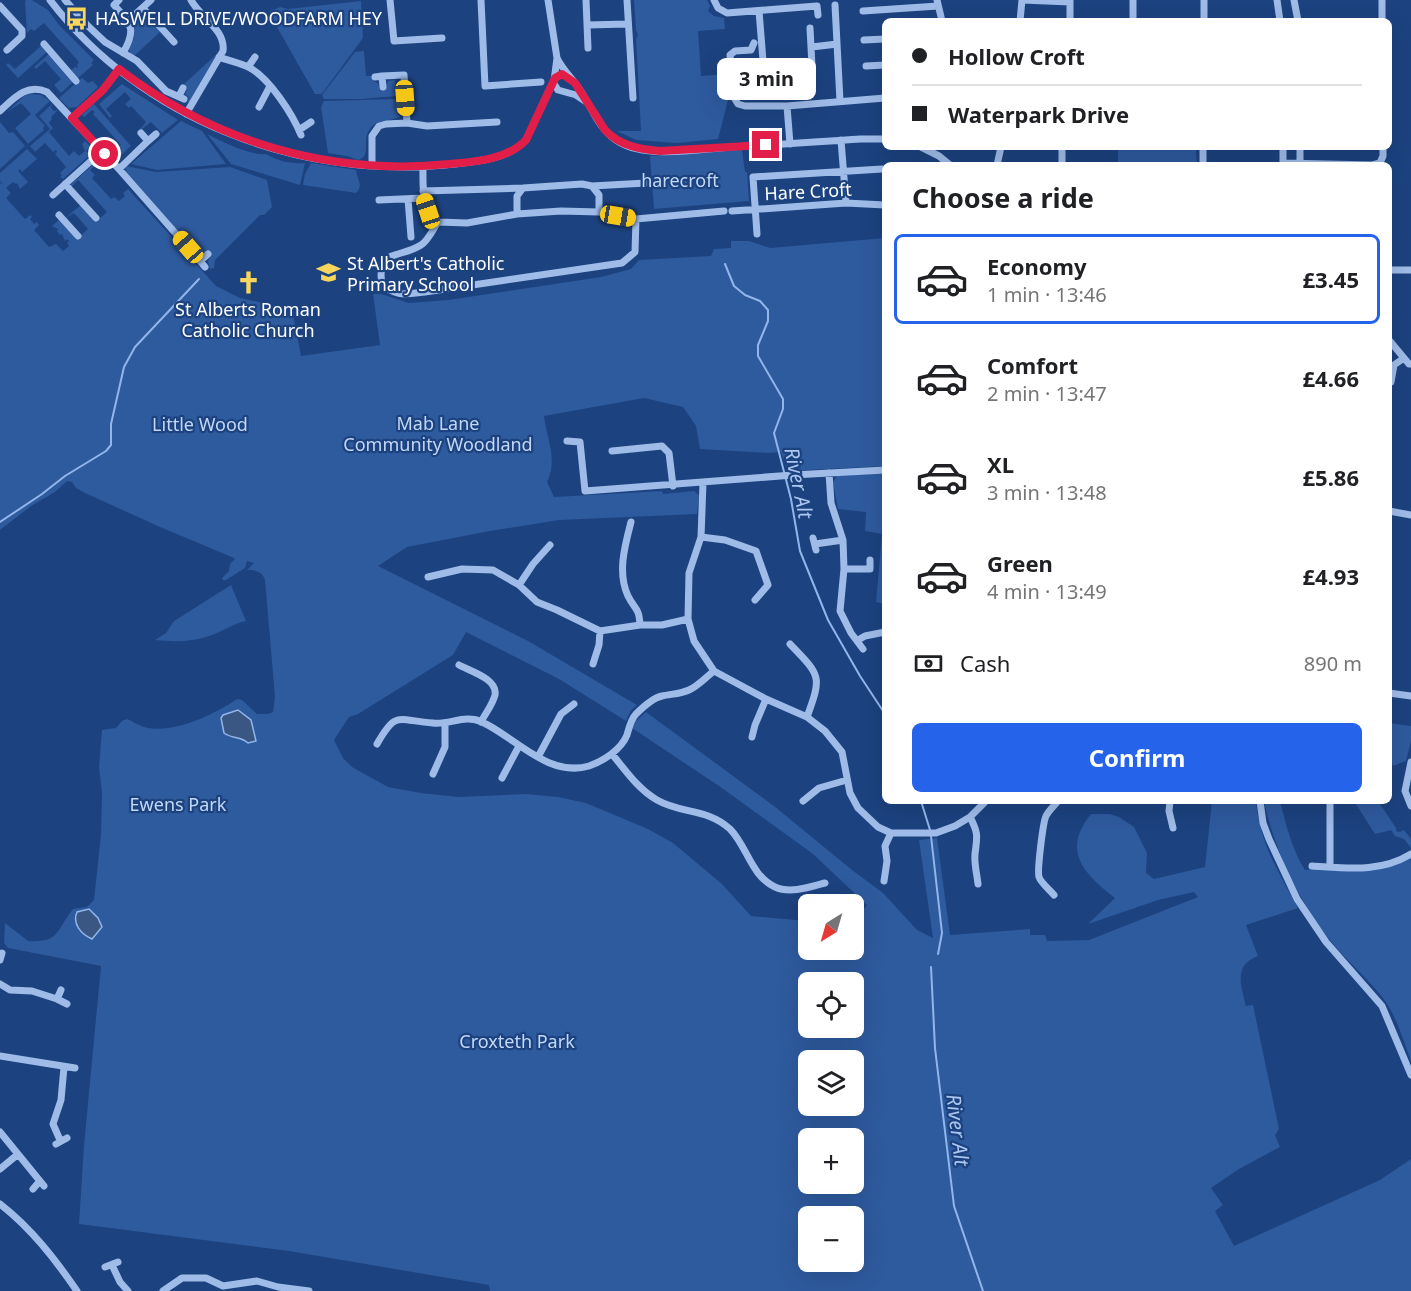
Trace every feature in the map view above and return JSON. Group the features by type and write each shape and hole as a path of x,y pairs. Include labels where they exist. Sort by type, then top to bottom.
{"street":[{"path":"50,0 87,41 119,69 186,114 233,136 278,150 327,161 372,166 423,167 476,161 507,152 519,147 526,140 554,82 560,75 569,78"},
{"path":"65,0 99,37 137,61 166,91 181,98 183,88"},
{"path":"119,0 114,4 128,21 131,37 123,53"},
{"path":"128,21 151,0"},
{"path":"186,114 223,51 222,39 191,0"},
{"path":"390,0 394,41 442,38"},
{"path":"481,0 485,86 541,82"},
{"path":"548,0 557,58 554,82 558,90 576,95 587,103"},
{"path":"586,0 588,48"},
{"path":"627,0 633,98"},
{"path":"714,0 718,8 727,13 817,6 818,15"},
{"path":"1020,18 1022,0 1070,1 1070,18"},
{"path":"1133,0 1133,18"},
{"path":"1204,0 1204,18"},
{"path":"1277,0 1280,18"},
{"path":"1294,0 1297,18"},
{"path":"1382,0 1382,18"},
{"path":"862,11 938,3 941,18"},
{"path":"2,4 22,30 22,36 7,50"},
{"path":"835,5 840,101"},
{"path":"143,8 175,42"},
{"path":"759,11 764,73"},
{"path":"587,25 628,24"},
{"path":"810,28 813,66"},
{"path":"7,37 13,44"},
{"path":"864,40 882,39"},
{"path":"44,44 76,81"},
{"path":"812,47 837,44"},
{"path":"762,46 754,45 751,50 735,51 730,55 734,96 738,104 788,106 882,98"},
{"path":"219,57 259,73 300,132 311,122"},
{"path":"248,67 255,57"},
{"path":"557,58 611,136 624,145 646,150 681,151 882,139"},
{"path":"866,66 882,65"},
{"path":"72,118 103,90 119,69"},
{"path":"383,87 378,77 404,75 407,123"},
{"path":"545,102 570,87 569,78"},
{"path":"259,107 270,86"},
{"path":"1,108 19,94 34,88 47,92 203,264 208,254"},
{"path":"788,106 790,144"},
{"path":"372,166 370,141 379,126 407,123 427,126 497,122"},
{"path":"141,132 148,141"},
{"path":"119,169 156,134"},
{"path":"841,140 846,203"},
{"path":"928,150 946,162"},
{"path":"53,195 102,151"},
{"path":"423,167 423,194 428,211 438,222 424,244 391,255 383,262 380,272 382,285 399,295 622,263 635,252 636,219"},
{"name":"Hare Croft","path":"755,209 753,177 882,169"},
{"path":"379,200 408,199 423,194 582,184 592,186 646,183"},
{"path":"64,184 96,218"},
{"path":"592,186 599,195 599,212"},
{"path":"517,214 517,196 523,188"},
{"path":"408,199 411,237"},
{"name":"Hare Croft","path":"438,222 466,223 517,214 561,211 599,212 636,219 846,203 882,205"},
{"path":"755,209 757,234"},
{"path":"59,215 78,236"},
{"path":"1392,270 1411,270"},
{"path":"1392,343 1408,362 1394,365 1392,376"},
{"path":"567,441 580,442 585,491 882,470"},
{"path":"612,451 662,447 669,453 673,486"},
{"path":"829,473 831,503 843,540 844,569 840,611 851,633 863,649"},
{"path":"703,483 701,537 689,573 688,619 694,641 714,671 766,699 807,717 825,731 842,752 850,793 858,808 878,828 891,833 934,833 955,826 983,804"},
{"path":"1392,512 1411,515"},
{"path":"631,522 622,576 628,596 639,612 640,625"},
{"path":"701,537 725,540 756,551 768,585 755,600"},
{"path":"815,544 843,540"},
{"path":"519,585 550,545"},
{"path":"844,569 870,569 870,560"},
{"path":"428,577 462,568 493,570 519,585 537,602 600,631 688,619"},
{"path":"592,664 599,645 600,631"},
{"path":"858,640 882,633"},
{"path":"790,644 815,674 818,687 807,717"},
{"path":"459,666 488,680 494,688 495,695 481,722"},
{"path":"377,744 388,725 402,718 421,723 444,724 466,718 481,722 538,757 562,767 588,766 612,754 625,739 634,715 640,710 658,697 688,691 714,671"},
{"path":"1392,693 1411,696"},
{"path":"752,737 766,699"},
{"path":"538,757 561,714 574,704"},
{"path":"433,774 445,747 444,724"},
{"path":"502,778 519,746"},
{"path":"612,754 637,785 659,801 711,816 729,829 744,846 749,860 762,877 775,887 800,890 825,883"},
{"path":"1411,762 1405,791 1411,806"},
{"path":"803,801 819,788 847,780"},
{"path":"1054,895 1039,877 1037,865 1042,844 1043,825 1047,813 1055,804"},
{"path":"1170,804 1169,812 1173,828"},
{"path":"1260,804 1263,823 1269,839 1297,898 1326,942 1382,1006 1411,1074"},
{"path":"1330,804 1330,867"},
{"path":"969,817 976,828 978,841 975,856 978,884"},
{"path":"884,881 887,861 885,846 891,833"},
{"path":"1312,866 1369,868 1398,862 1411,854"},
{"path":"0,984 10,990 32,991 67,1004"},
{"path":"57,999 61,990"},
{"path":"0,1056 75,1068"},
{"path":"61,1141 53,1124 61,1100 64,1067"},
{"path":"0,1132 41,1184 33,1189"},
{"path":"0,1169 17,1155"},
{"path":"0,1204 14,1215 52,1255 77,1291"},
{"path":"112,1265 120,1282 128,1291"},
{"path":"163,1291 182,1278 206,1278 223,1288 257,1281 278,1287 309,1291"}],"green space":[{"path":"26,0 32,0 48,10 59,25 94,60 91,63 93,65 77,79 70,71 75,67 78,68 79,62 44,23 34,31 31,29 27,33"},
{"path":"634,0 707,0 710,6 708,11 714,16 724,18 725,29 698,31 701,76 726,74 728,100 718,139 677,143 636,140 617,131 641,131 636,39 638,35"},
{"path":"361,1 363,38 324,91 321,94 315,94 269,13 280,7 288,9"},
{"path":"139,14 145,15 160,32 134,56 129,49 134,37 133,21"},
{"path":"42,45 48,51 18,78 6,65 8,63 15,69"},
{"path":"364,51 366,76 373,76 373,81 378,83 380,90 385,89 388,81 395,80 397,96 324,99 322,95 355,52"},
{"path":"50,53 74,81 61,93 54,85 61,79 45,61 36,69 34,67"},
{"path":"218,53 186,104 189,98 185,94 187,88 184,84"},
{"path":"82,78 88,83 93,81 98,87 77,107 69,108 59,98"},
{"path":"122,84 178,120 162,133 151,122 141,130 146,122 131,106 129,108 125,104 131,99 125,92 106,109 112,116 110,118 99,104"},
{"path":"41,95 50,101 35,115 45,126 44,130 28,144 15,128 31,114 21,103 7,112 24,96"},
{"path":"397,99 398,115 401,116 379,122 371,127 367,136 366,152 362,158 358,160 328,153 321,107 324,101"},
{"path":"52,104 51,108 54,111 58,110 51,117 49,123 53,128 49,132 69,156 74,151 79,156 85,151 82,144 85,141 90,146 86,151 88,153 92,149 89,156 63,179 60,173 66,167 55,154 56,150 53,152 45,143 35,152 30,146 50,129 39,116"},
{"path":"94,104 131,146 117,159 112,153 121,145 93,114 95,112 92,110 84,117 82,115"},
{"path":"181,121 202,131 226,164 157,170 131,164"},
{"path":"0,122 25,146 0,169"},
{"path":"207,134 244,150 266,154 284,162 305,163 300,185 231,164"},
{"name":"Croxteth Park","path":"27,149 37,159 22,172 20,169 18,171 28,182 20,189 17,183 13,182 6,188 11,193 6,198 25,219 30,215 34,224 37,222 39,225 34,230 49,247 56,244 63,251 69,246 67,243 69,241 67,239 65,241 62,234 60,235 57,231 58,229 52,226 60,219 78,238 88,229 74,213 64,219 82,204 97,221 107,212 78,180 70,188 68,187 96,162 97,164 90,170 95,175 92,178 111,199 114,197 119,201 128,189 216,286 240,298 292,309 301,356 380,345 373,294 381,294 409,303 448,300 601,277 631,269 639,260 711,256 714,249 731,248 731,241 749,241 770,248 882,238 882,466 788,471 781,452 700,449 696,426 683,407 644,398 544,416 552,458 547,482 554,497 694,491 699,495 697,514 559,520 490,531 407,547 378,566 528,641 637,705 631,710 626,721 559,679 466,632 453,655 358,714 349,717 334,740 343,758 352,767 388,787 458,797 526,794 558,797 586,803 648,829 673,843 722,884 751,916 798,920 798,960 864,960 864,909 867,905 864,902 864,894 855,894 813,854 719,786 632,728 646,712 774,806 883,893 917,930 933,938 919,840 937,838 950,935 1030,929 1030,935 1045,935 1047,941 1089,940 1198,897 1194,892 1158,900 1088,924 1115,898 1086,871 1077,851 1082,827 1091,814 1110,814 1134,827 1147,853 1146,873 1154,879 1205,867 1212,804 1256,804 1261,831 1266,844 1298,908 1246,925 1258,956 1245,965 1241,977 1246,1006 1253,1005 1279,1129 1275,1135 1280,1147 1239,1169 1211,1188 1223,1205 1215,1211 1234,1246 1380,1180 1411,1159 1411,1291 490,1291 489,1285 289,1251 79,1224 101,966 8,948 4,943 5,923 28,941 46,940 56,934 73,909 87,907 94,900 101,834 102,793 99,767 102,730 116,728 127,719 155,729 180,726 205,717 237,699 242,700 257,714 268,714 273,712 275,697 265,580 258,572 247,570 254,563 247,561 245,568 223,580 234,558 85,493 76,488 72,482 67,481 0,530 0,183 3,184 0,181 0,173"},
{"name":"harecroft","path":"742,150 745,172 747,172 749,201 654,209 650,156"},
{"path":"1118,150 1196,150 1197,162 1118,162"},
{"path":"311,163 356,170 360,185 358,190 356,193 303,185 305,174"},
{"path":"126,166 156,172 230,167 267,180 272,207 264,215 260,215 215,260 214,268 210,269 208,261 211,256 199,255 125,173"},
{"path":"882,473 882,534 865,531 866,512 838,509 833,482 837,476"},
{"path":"882,534 882,603 876,602"},
{"path":"231,585 246,621 196,639 155,640 166,633 174,621"},
{"path":"1392,723 1411,726 1411,741 1406,761 1393,766"},
{"path":"1265,804 1281,804 1293,845 1305,870 1371,870 1384,868 1411,858 1411,1061 1388,1005 1329,939 1303,900 1279,852"},
{"path":"1356,804 1380,804 1396,831 1404,830 1411,839 1411,848 1404,839 1395,836 1391,830 1375,834"}],"shaded area":[{"path":"238,710 251,720 256,741 248,743 224,733 221,718 223,715"},
{"path":"89,909 98,918 102,927 92,939 81,931 76,921 77,912"}],"waterway":[{"name":"River Alt","path":"725,264 734,286 745,295 760,301 768,310 768,321 758,345 758,356 783,399 783,409 774,433 791,499 800,551 828,620 882,709"},
{"path":"0,522 65,476 106,451 111,445 111,424 124,367 135,347 199,279"},
{"name":"River Alt","path":"922,804 930,830"},
{"name":"River Alt","path":"931,836 942,933 938,954"},
{"name":"River Alt","path":"931,967 935,1048 954,1206 983,1291"}],"place":[{"name":"HASWELL DRIVE/WOODFARM HEY","path":"77,18"},
{"name":"St Albert's Catholic Primary School","path":"329,273"},
{"name":"St Alberts Roman Catholic Church","path":"248,283"}],"route":[{"path":"105,154 72,118 103,90 119,69 172,106 233,136 299,156 351,165 423,167 476,161 519,147 526,140 555,78 562,74 575,83 605,130 624,145 660,151 766,145"}],"park label":[{"name":"Little Wood","path":"200,424"},
{"name":"Mab Lane Community Woodland","path":"438,433"},
{"name":"Ewens Park","path":"178,804"}]}
